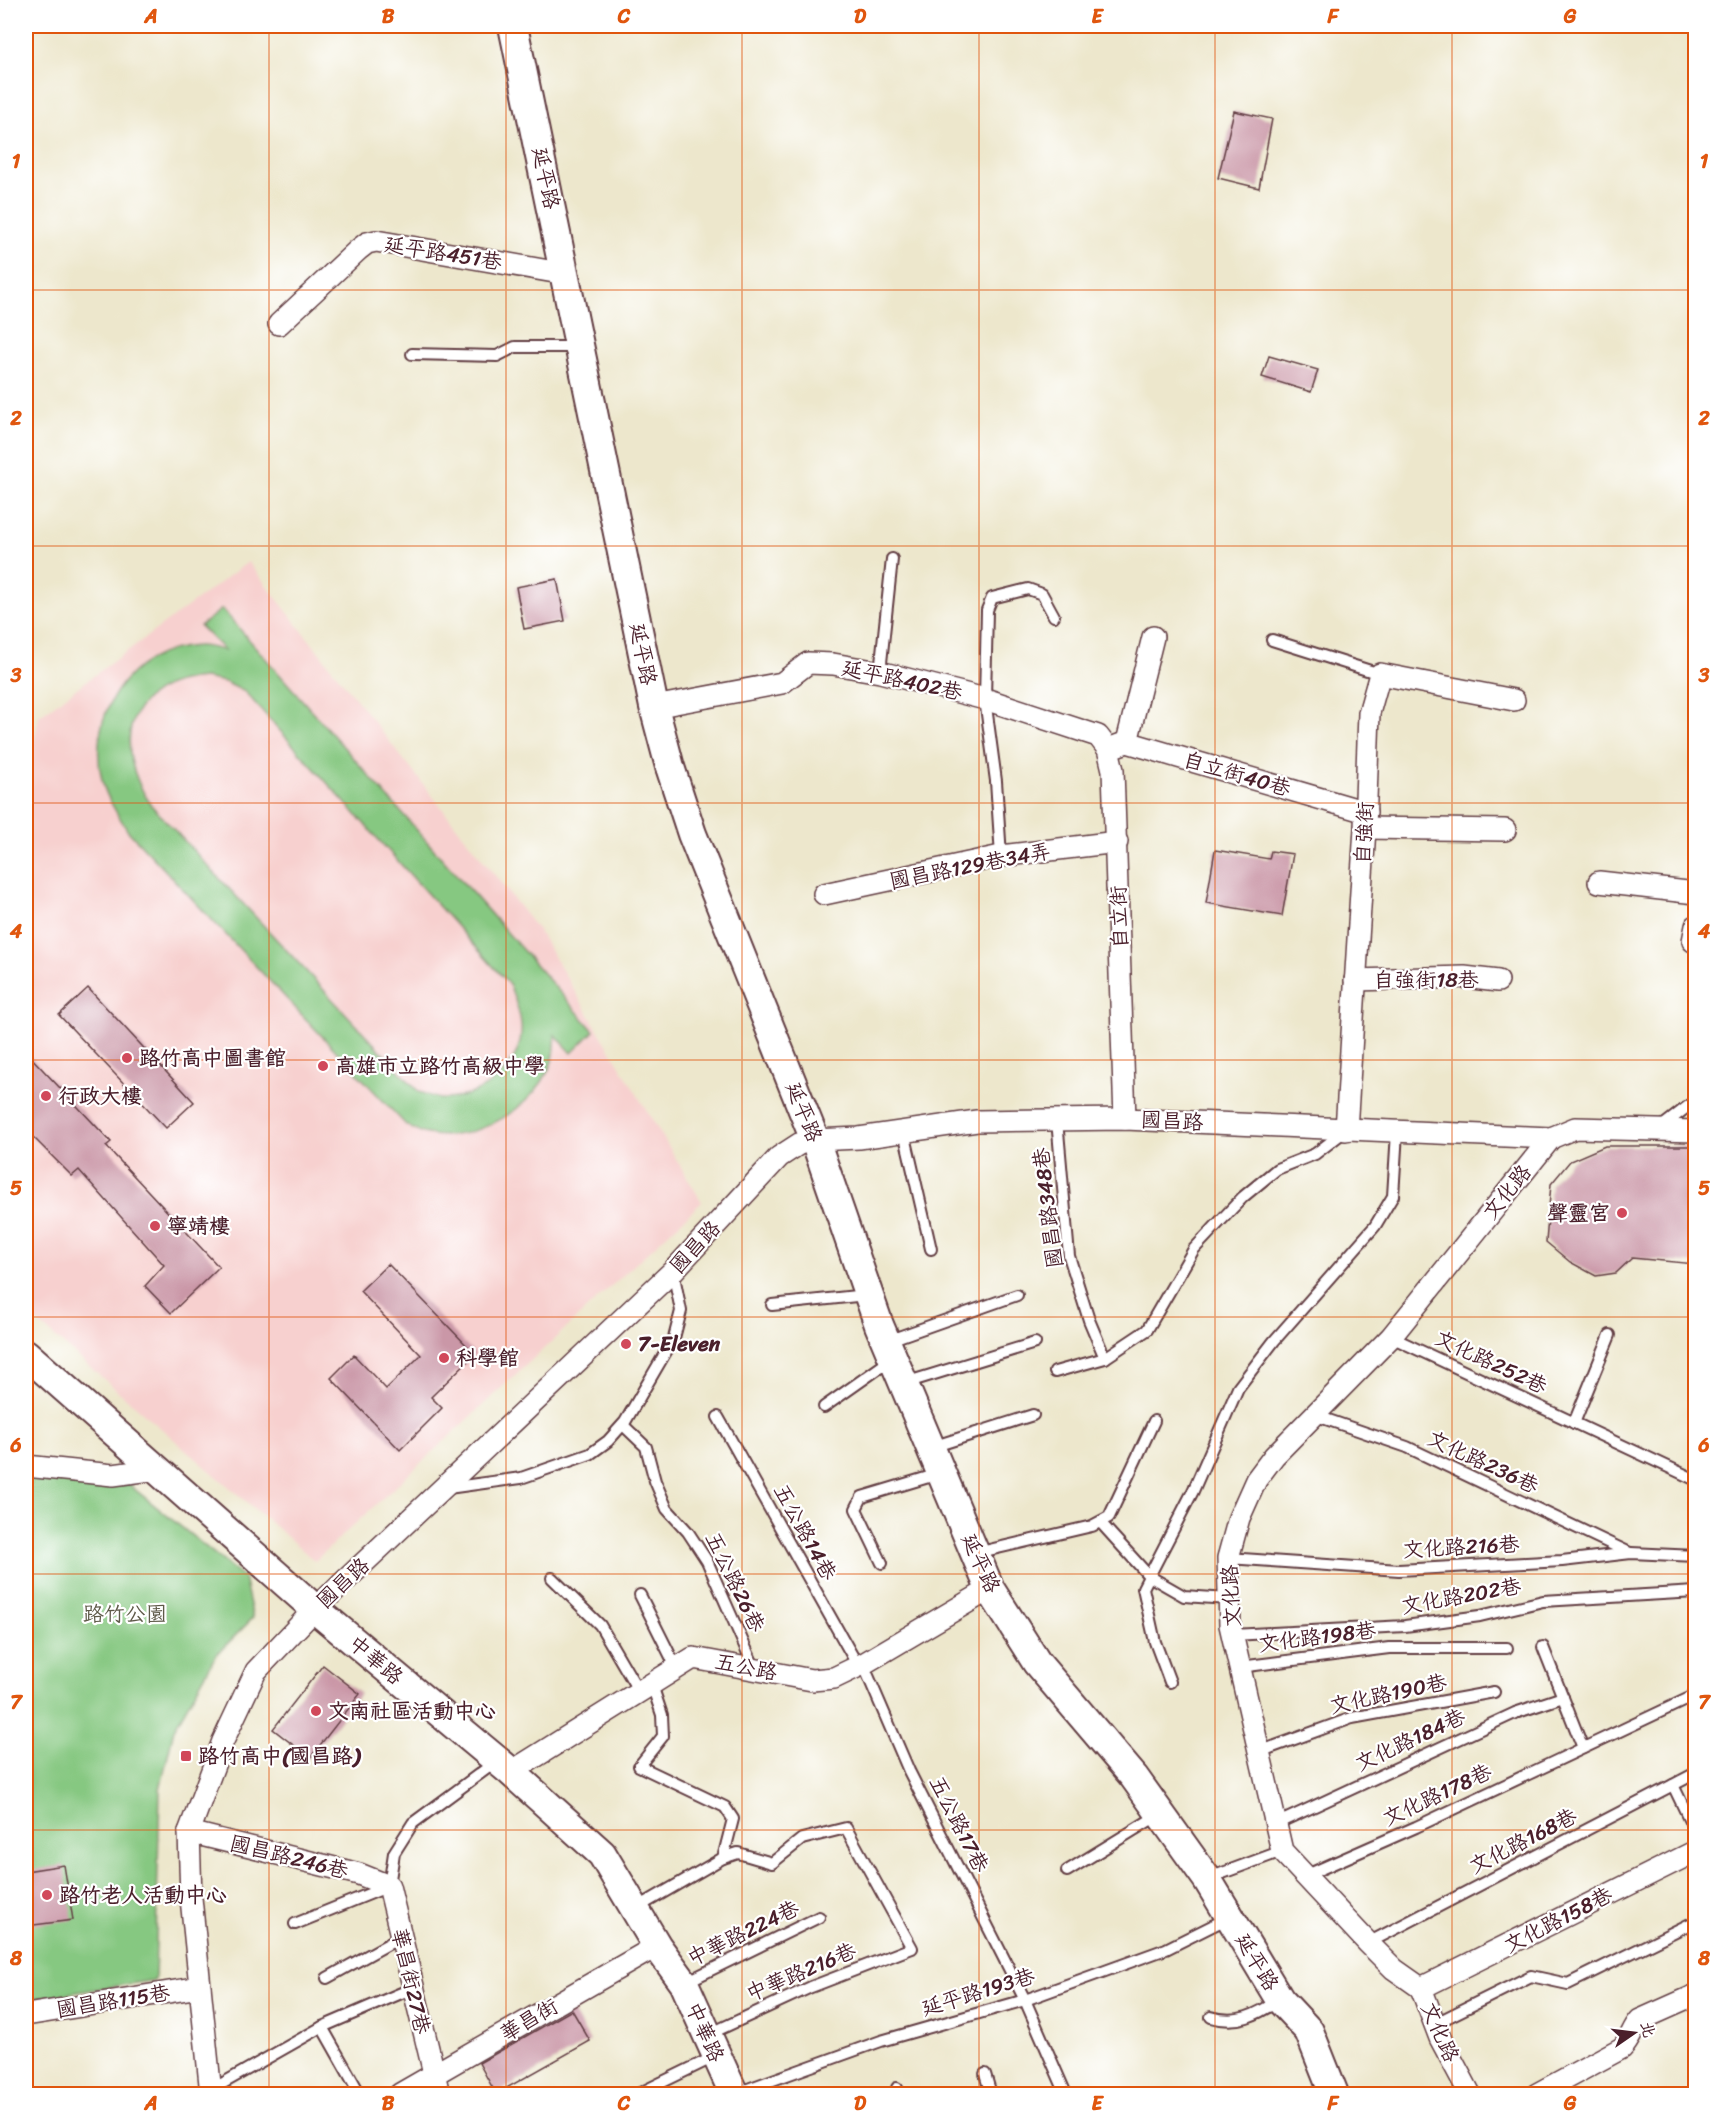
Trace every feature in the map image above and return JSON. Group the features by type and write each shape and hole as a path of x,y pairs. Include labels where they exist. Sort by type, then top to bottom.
{"street":[{"name":"延平路","path":"513,26 654,707 670,767 692,834 815,1140 869,1295 895,1361 990,1589 1037,1663 1134,1777 1207,1879 1280,2000 1309,2031 1334,2094"},
{"name":"延平路451巷","path":"279,324 358,250 367,243 375,241 566,274"},
{"path":"1117,746 1154,638"},
{"name":"延平路402巷","path":"654,707 782,683 808,663 880,672 986,699 1082,730 1117,746"},
{"path":"1380,674 1514,700"},
{"name":"自強街","path":"1346,1130 1366,820 1369,713 1380,674"},
{"name":"自立街40巷","path":"1117,746 1366,820 1505,830"},
{"name":"自立街","path":"1117,746 1113,770 1125,1119"},
{"name":"國昌路129巷34弄","path":"824,894 1001,856 1117,842"},
{"path":"1599,882 1695,893"},
{"name":"自強街18巷","path":"1355,980 1464,977 1498,981"},
{"name":"國昌路","path":"211,2092 191,1898 189,1832 223,1741 256,1671 315,1609 673,1271 779,1157 799,1144 815,1140 904,1132 978,1121 1125,1119 1551,1138 1575,1128 1660,1128 1695,1131"},
{"name":"文化路","path":"1470,2094 1434,2024 1421,1989 1394,1969 1282,1851 1233,1635 1228,1599 1228,1558 1239,1518 1256,1480 1274,1456 1391,1337 1551,1138"},
{"name":"中華路","path":"26,1354 315,1609 504,1766 602,1854 657,1946 684,1983 734,2094"},
{"path":"26,1466 113,1475 158,1469"},
{"name":"五公路","path":"504,1766 693,1658 812,1680 834,1678 990,1589"},
{"name":"國昌路246巷","path":"189,1832 359,1874 389,1886"},
{"name":"文化路158巷","path":"1421,1989 1695,1851"},
{"name":"華昌街27巷","path":"389,1886 436,2085"},
{"name":"華昌街","path":"400,2094 436,2085 657,1946"},
{"name":"國昌路115巷","path":"26,2015 200,1986"},
{"path":"1537,2094 1622,2048 1630,2041 1634,2027 1640,2020 1695,1995"}],"lane":[{"path":"412,354 497,356 515,347 581,347"},
{"path":"880,672 892,559"},
{"path":"1001,856 996,781 986,699 987,610 992,598 1028,589 1042,594 1054,616"},
{"path":"1272,640 1380,674"},
{"path":"1660,1128 1695,1100"},
{"name":"國昌路348巷","path":"1057,1120 1069,1256 1089,1320 1105,1358"},
{"path":"1055,1372 1105,1358 1147,1330 1194,1249 1243,1197 1277,1169 1315,1154 1346,1130"},
{"path":"904,1132 931,1249"},
{"path":"1170,1682 1155,1642 1143,1588 1193,1491 1238,1388 1274,1341 1375,1226 1393,1196 1397,1132"},
{"path":"445,1488 521,1478 590,1454 623,1425 674,1338 681,1311 673,1271"},
{"path":"772,1305 869,1295"},
{"path":"824,1407 895,1361 1017,1295"},
{"path":"1574,1423 1610,1335"},
{"name":"文化路252巷","path":"1391,1337 1695,1480"},
{"path":"895,1361 1035,1342"},
{"path":"882,1563 856,1509 862,1497 1033,1415"},
{"name":"文化路236巷","path":"1314,1416 1407,1447 1631,1553"},
{"name":"五公路14巷","path":"718,1418 860,1665"},
{"path":"975,1553 1101,1522 1109,1517 1154,1421"},
{"name":"五公路26巷","path":"623,1425 646,1447 655,1481 667,1509 688,1532 707,1561 755,1669"},
{"path":"1101,1522 1149,1576 1184,1596 1228,1599"},
{"name":"文化路216巷","path":"1228,1558 1399,1570 1562,1561 1631,1553 1695,1556"},
{"path":"552,1578 600,1625 662,1715 663,1736 639,1766 725,1807 733,1819 723,1858 635,1909"},
{"name":"文化路202巷","path":"1233,1635 1405,1626 1480,1616 1543,1601 1695,1592"},
{"path":"640,1595 676,1667"},
{"path":"1544,1647 1583,1748"},
{"name":"文化路198巷","path":"1240,1667 1389,1648 1507,1648"},
{"name":"五公路17巷","path":"860,1665 909,1770 1025,2000 1066,2094"},
{"name":"文化路190巷","path":"1259,1752 1352,1718 1494,1692"},
{"name":"文化路178巷","path":"1307,1875 1695,1695"},
{"name":"文化路184巷","path":"1276,1824 1515,1713 1563,1697"},
{"path":"295,1924 389,1886 394,1853 413,1823 504,1766"},
{"name":"文化路168巷","path":"1368,1943 1695,1773"},
{"path":"1673,1785 1695,1833"},
{"path":"1067,1871 1160,1814"},
{"name":"中華路216巷","path":"638,2094 711,2045 811,1987 912,1948 846,1828 802,1839 772,1863 758,1861 738,1853 723,1858"},
{"path":"1207,1879 1282,1851"},
{"name":"中華路224巷","path":"684,1983 819,1917"},
{"name":"延平路193巷","path":"734,2094 880,2041 1025,2000 1166,1949 1230,1917"},
{"path":"1434,2024 1531,1976 1568,1984 1695,1921"},
{"path":"327,1978 401,1937"},
{"path":"211,2092 322,2027 413,1988"},
{"path":"1211,2016 1226,2022 1242,2019 1253,2016 1280,2000"},
{"path":"322,2027 360,2094"},
{"path":"986,2074 992,2094"}],"shaded area":[{"name":"高雄市立路竹高級中學","path":"248,562 538,930 702,1202 315,1561 26,1312 26,780 39,716"}],"green space":[{"path":"222,609 594,1031 572,1053 555,1035 553,1059 542,1082 525,1102 503,1118 478,1129 453,1135 428,1134 406,1125 127,830 109,800 102,780 99,756 100,732 107,710 118,690 132,673 151,659 172,650 197,646 224,650 200,626","holes":["205,678 225,682 245,692 509,984 521,1024 520,1040 516,1054 508,1067 485,1087 456,1098 441,1099 419,1092 151,805 131,760 129,740 133,720 142,704 157,691 178,682"]},
{"name":"路竹公園","path":"26,1471 127,1483 244,1578 253,1618 217,1654 174,1729 160,1789 155,1980 26,2000"}],"building":[{"path":"1234,111 1272,119 1259,188 1218,178"},
{"path":"1269,356 1318,370 1311,392 1262,377"},
{"path":"557,579 565,621 524,629 516,587"},
{"path":"1215,850 1269,859 1271,851 1293,854 1282,916 1206,903"},
{"name":"路竹高中圖書館","path":"88,988 194,1102 166,1128 59,1015"},
{"path":"26,1052 111,1142 106,1146 219,1267 171,1313 145,1286 164,1265 79,1170 72,1176 26,1130"},
{"name":"聲靈宮","path":"1605,1146 1695,1146 1695,1264 1632,1258 1616,1273 1596,1276 1570,1262 1546,1242 1551,1184 1570,1161"},
{"name":"科學館","path":"388,1264 475,1354 431,1397 442,1408 400,1450 331,1378 354,1355 386,1389 421,1355 360,1291"},
{"name":"文南社區活動中心","path":"323,1665 360,1694 310,1758 273,1729"},
{"name":"路竹老人活動中心","path":"64,1865 73,1920 26,1926 26,1871"},
{"path":"572,2010 590,2041 496,2094 479,2063"}],"place":[{"name":"路竹高中圖書館","path":"127,1058"},
{"name":"高雄市立路竹高級中學","path":"323,1066"},
{"name":"行政大樓","path":"46,1096"},
{"name":"聲靈宮","path":"1622,1213"},
{"name":"寧靖樓","path":"155,1226"},
{"name":"7-Eleven","path":"626,1344"},
{"name":"科學館","path":"444,1358"},
{"name":"文南社區活動中心","path":"316,1711"},
{"name":"路竹高中(國昌路)","path":"186,1756"},
{"name":"路竹老人活動中心","path":"47,1895"}]}
